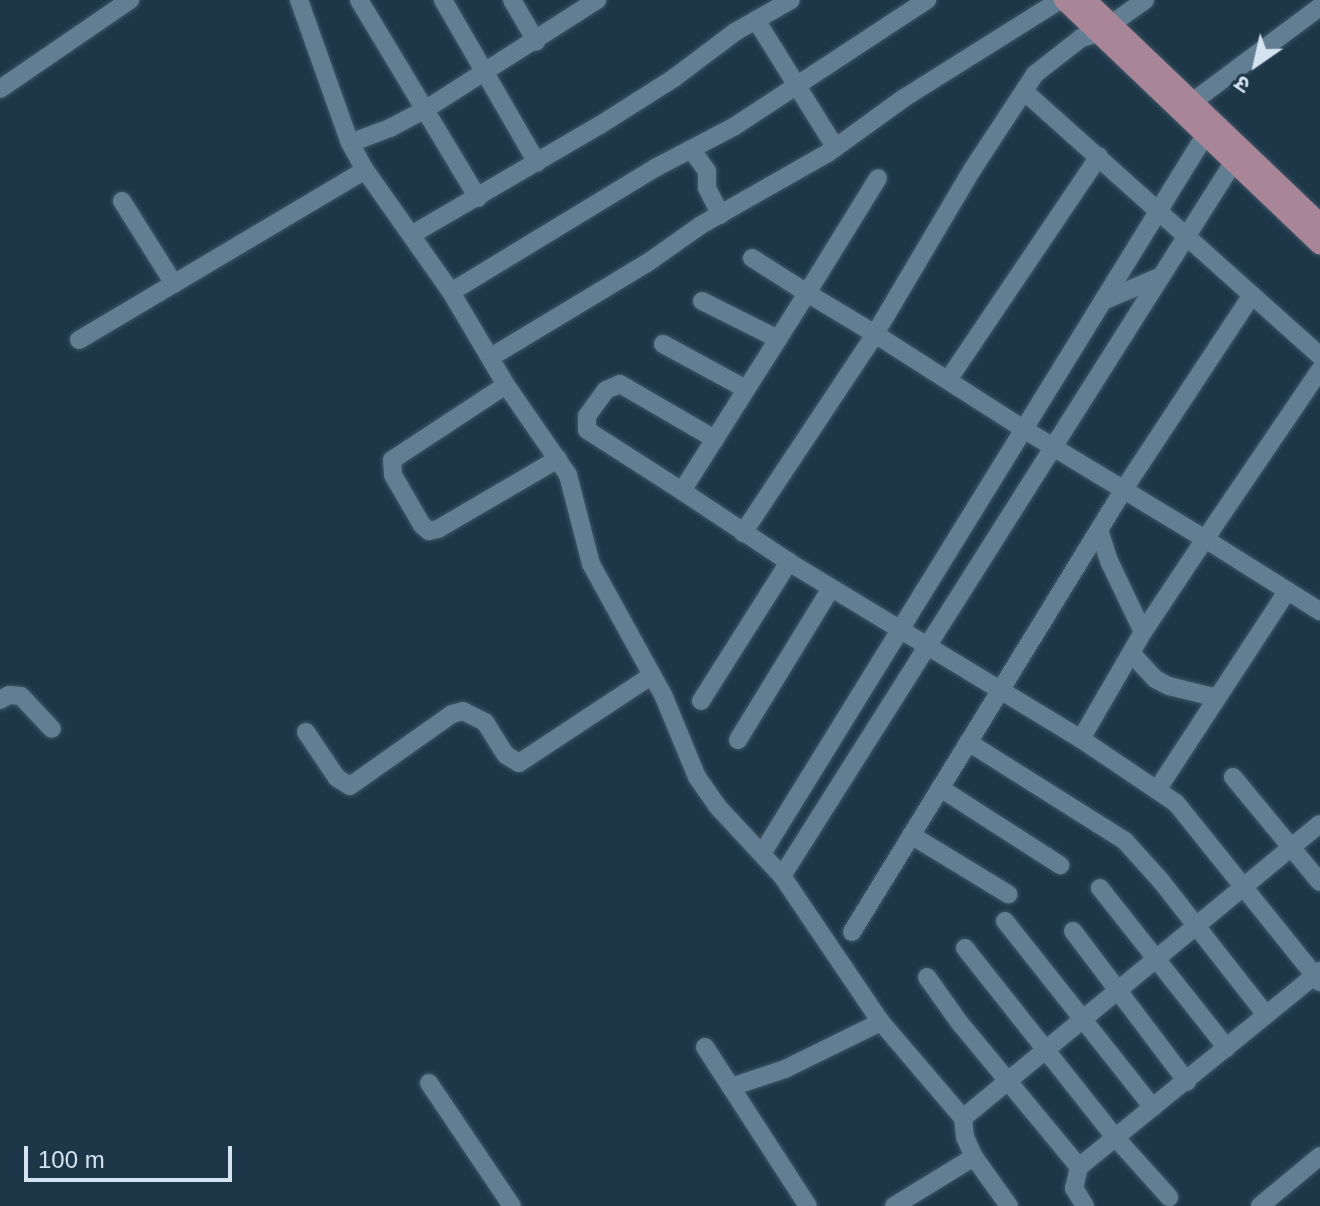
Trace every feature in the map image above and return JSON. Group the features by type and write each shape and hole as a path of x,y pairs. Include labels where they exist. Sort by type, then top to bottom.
{"main road":[{"path":"1062,0 1191,103 1221,146 1320,224"},
{"path":"1086,0 1103,30 1320,245"}],"street":[{"path":"0,89 130,0"},
{"path":"299,0 350,143 365,170 451,292 506,385 568,475 591,564 664,697 697,777 717,806 763,852 782,876 881,1022 963,1118 965,1137 974,1157 1009,1206"},
{"path":"359,0 478,198"},
{"path":"443,0 537,163"},
{"path":"512,0 536,41"},
{"path":"350,143 390,128 426,109 597,0"},
{"path":"411,235 537,163 674,78 756,20 791,0"},
{"path":"451,292 735,126 927,0"},
{"path":"491,357 835,147 904,98 1062,0"},
{"path":"743,533 875,334 972,170 1035,74 1081,38 1103,30 1145,0"},
{"path":"1191,103 1320,7"},
{"path":"756,20 835,147"},
{"path":"1025,92 1320,356"},
{"path":"763,852 959,539 1158,209 1221,146"},
{"path":"782,876 1185,233 1221,146"},
{"path":"691,149 707,171 707,188 721,215"},
{"path":"948,380 1099,156"},
{"path":"79,340 365,170"},
{"path":"682,491 878,178"},
{"path":"122,201 174,284"},
{"path":"752,258 1320,611"},
{"path":"1103,301 1157,278"},
{"path":"852,932 1124,489 1252,295"},
{"path":"702,301 778,339"},
{"path":"1086,329 1115,345"},
{"path":"663,344 746,389"},
{"path":"1081,739 1143,632 1320,370"},
{"path":"715,439 620,384 606,390 587,416 587,430 743,533 999,692 1081,739 1176,803 1242,889 1318,976 1115,1137 1076,1176"},
{"path":"506,385 392,460 393,475 422,525 429,531 438,529 558,459"},
{"path":"1099,530 1110,563 1143,632"},
{"path":"959,539 984,554"},
{"path":"701,701 789,562"},
{"path":"738,740 831,588"},
{"path":"1157,790 1287,591"},
{"path":"1131,653 1155,679 1184,691 1217,698"},
{"path":"306,732 337,778 350,786 452,714 463,711 485,722 506,755 519,763 651,676"},
{"path":"0,700 9,695 21,696 52,729"},
{"path":"968,742 1125,841 1266,1015"},
{"path":"1233,777 1320,882"},
{"path":"940,788 1060,865"},
{"path":"963,1118 1320,824"},
{"path":"911,835 1008,894"},
{"path":"1100,888 1227,1048"},
{"path":"1005,921 1153,1108"},
{"path":"1073,931 1120,988 1187,1082"},
{"path":"965,948 1115,1137 1169,1197"},
{"path":"927,977 1076,1176 1085,1206"},
{"path":"731,1087 785,1069 881,1022"},
{"path":"705,1047 808,1206"},
{"path":"429,1083 512,1206"},
{"path":"1263,1205 1320,1156"},
{"path":"894,1206 974,1157"}]}
